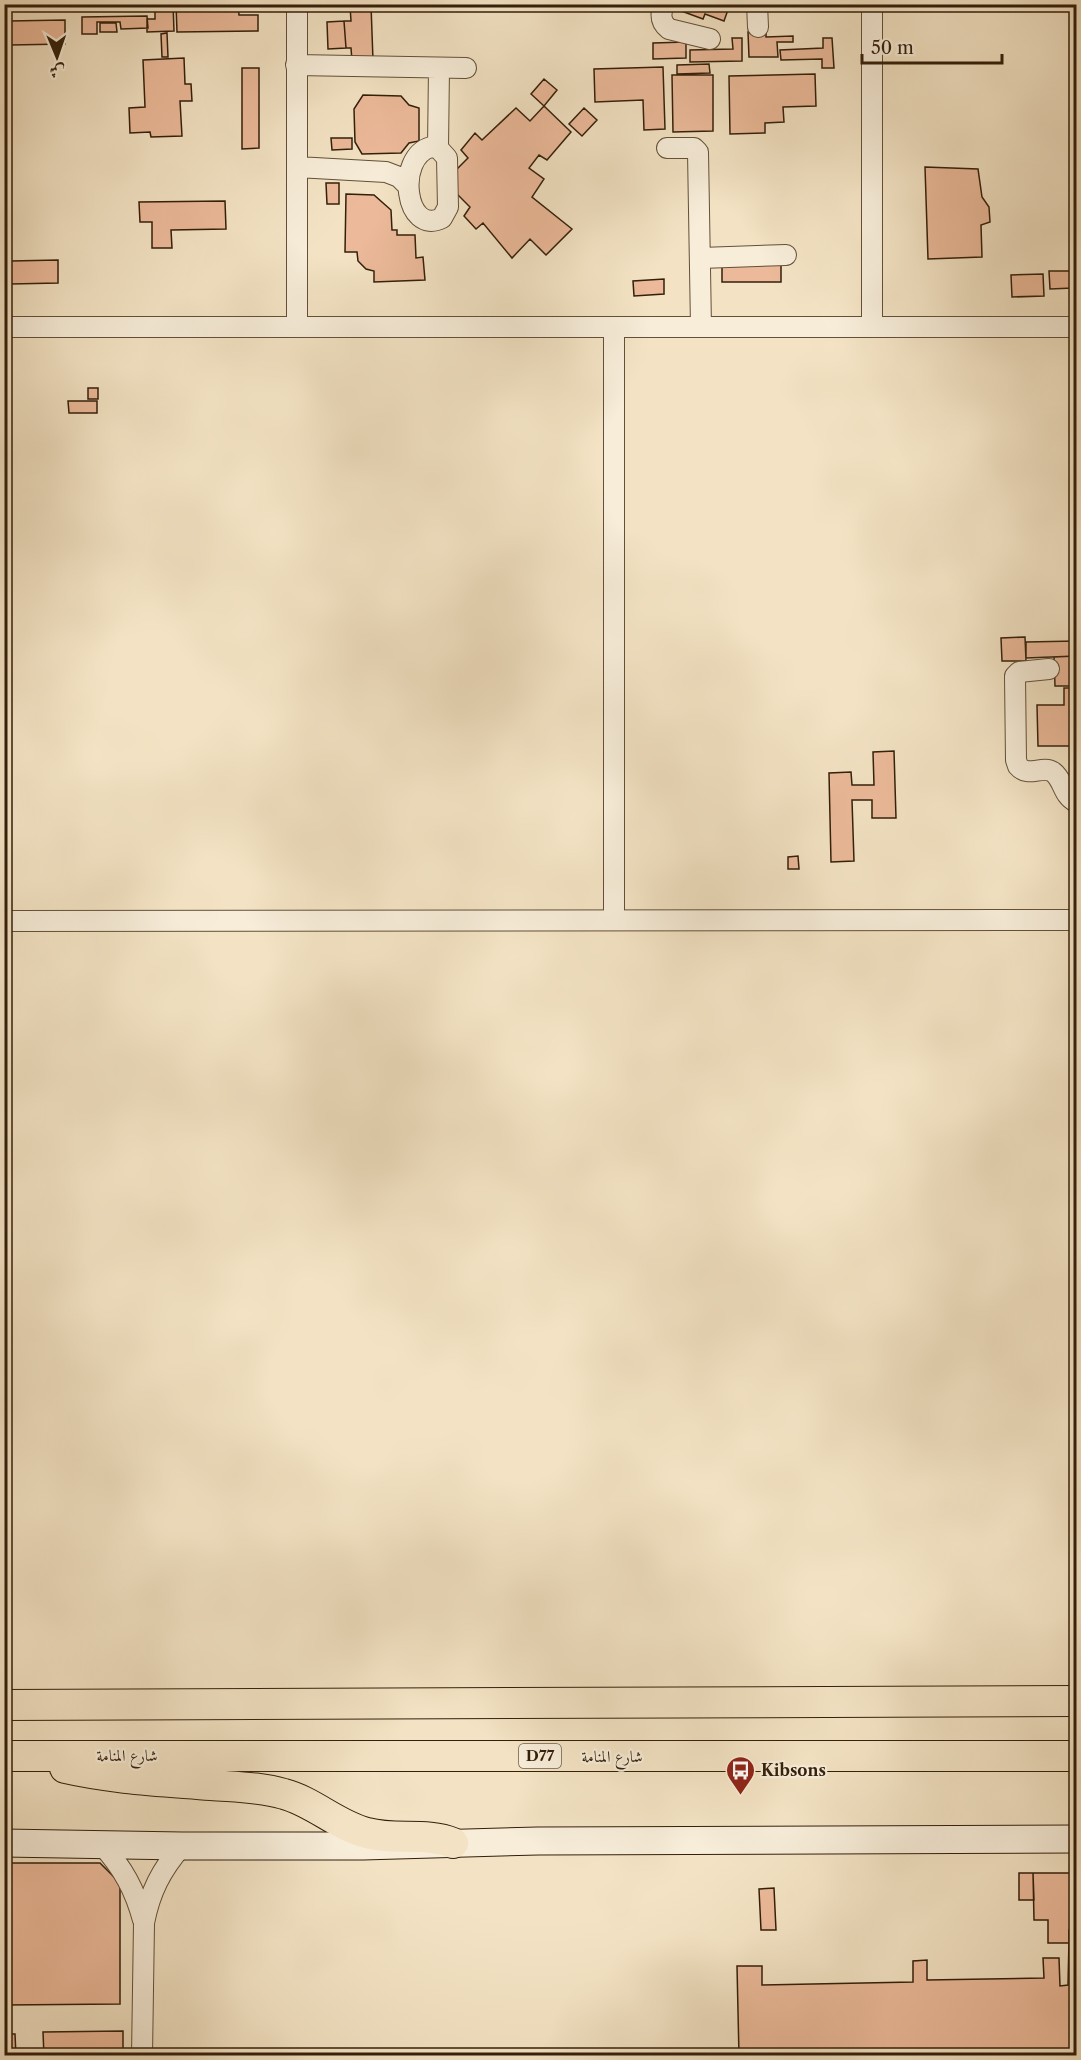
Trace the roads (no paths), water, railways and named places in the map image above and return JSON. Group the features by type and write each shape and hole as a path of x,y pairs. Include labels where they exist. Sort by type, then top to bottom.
{"main road":[{"path":"4,1705 1077,1701"},
{"path":"13,1756 95,1775 277,1792 301,1800 332,1819 367,1833 385,1837 428,1838 453,1843"},
{"name":"شارع المنامة","path":"13,1756 1077,1756"}],"street":[{"path":"297,4 297,327"},
{"path":"664,4 662,21 669,29 710,39"},
{"path":"757,4 758,27"},
{"path":"872,4 872,327"},
{"path":"296,65 466,68"},
{"path":"438,148 425,149 410,170 408,186 412,204 418,216 423,220 436,221 446,213 448,207 447,158 438,148 439,68"},
{"path":"667,148 694,148 698,152 702,327"},
{"path":"297,167 386,172 399,177 408,186"},
{"path":"701,258 786,255"},
{"path":"4,327 1077,327"},
{"path":"614,327 614,920"},
{"path":"1049,669 1019,672 1015,676 1016,760 1018,766 1027,772 1051,771 1054,773 1071,798"},
{"path":"1071,798 1077,777"},
{"path":"4,921 1077,920"},
{"path":"4,1843 363,1846 453,1843 1077,1839"},
{"path":"102,1845 130,1880 144,1923"},
{"path":"142,2055 144,1923 148,1901 167,1862 182,1846"}],"place":[{"name":"Kibsons","path":"740,1796"}]}
